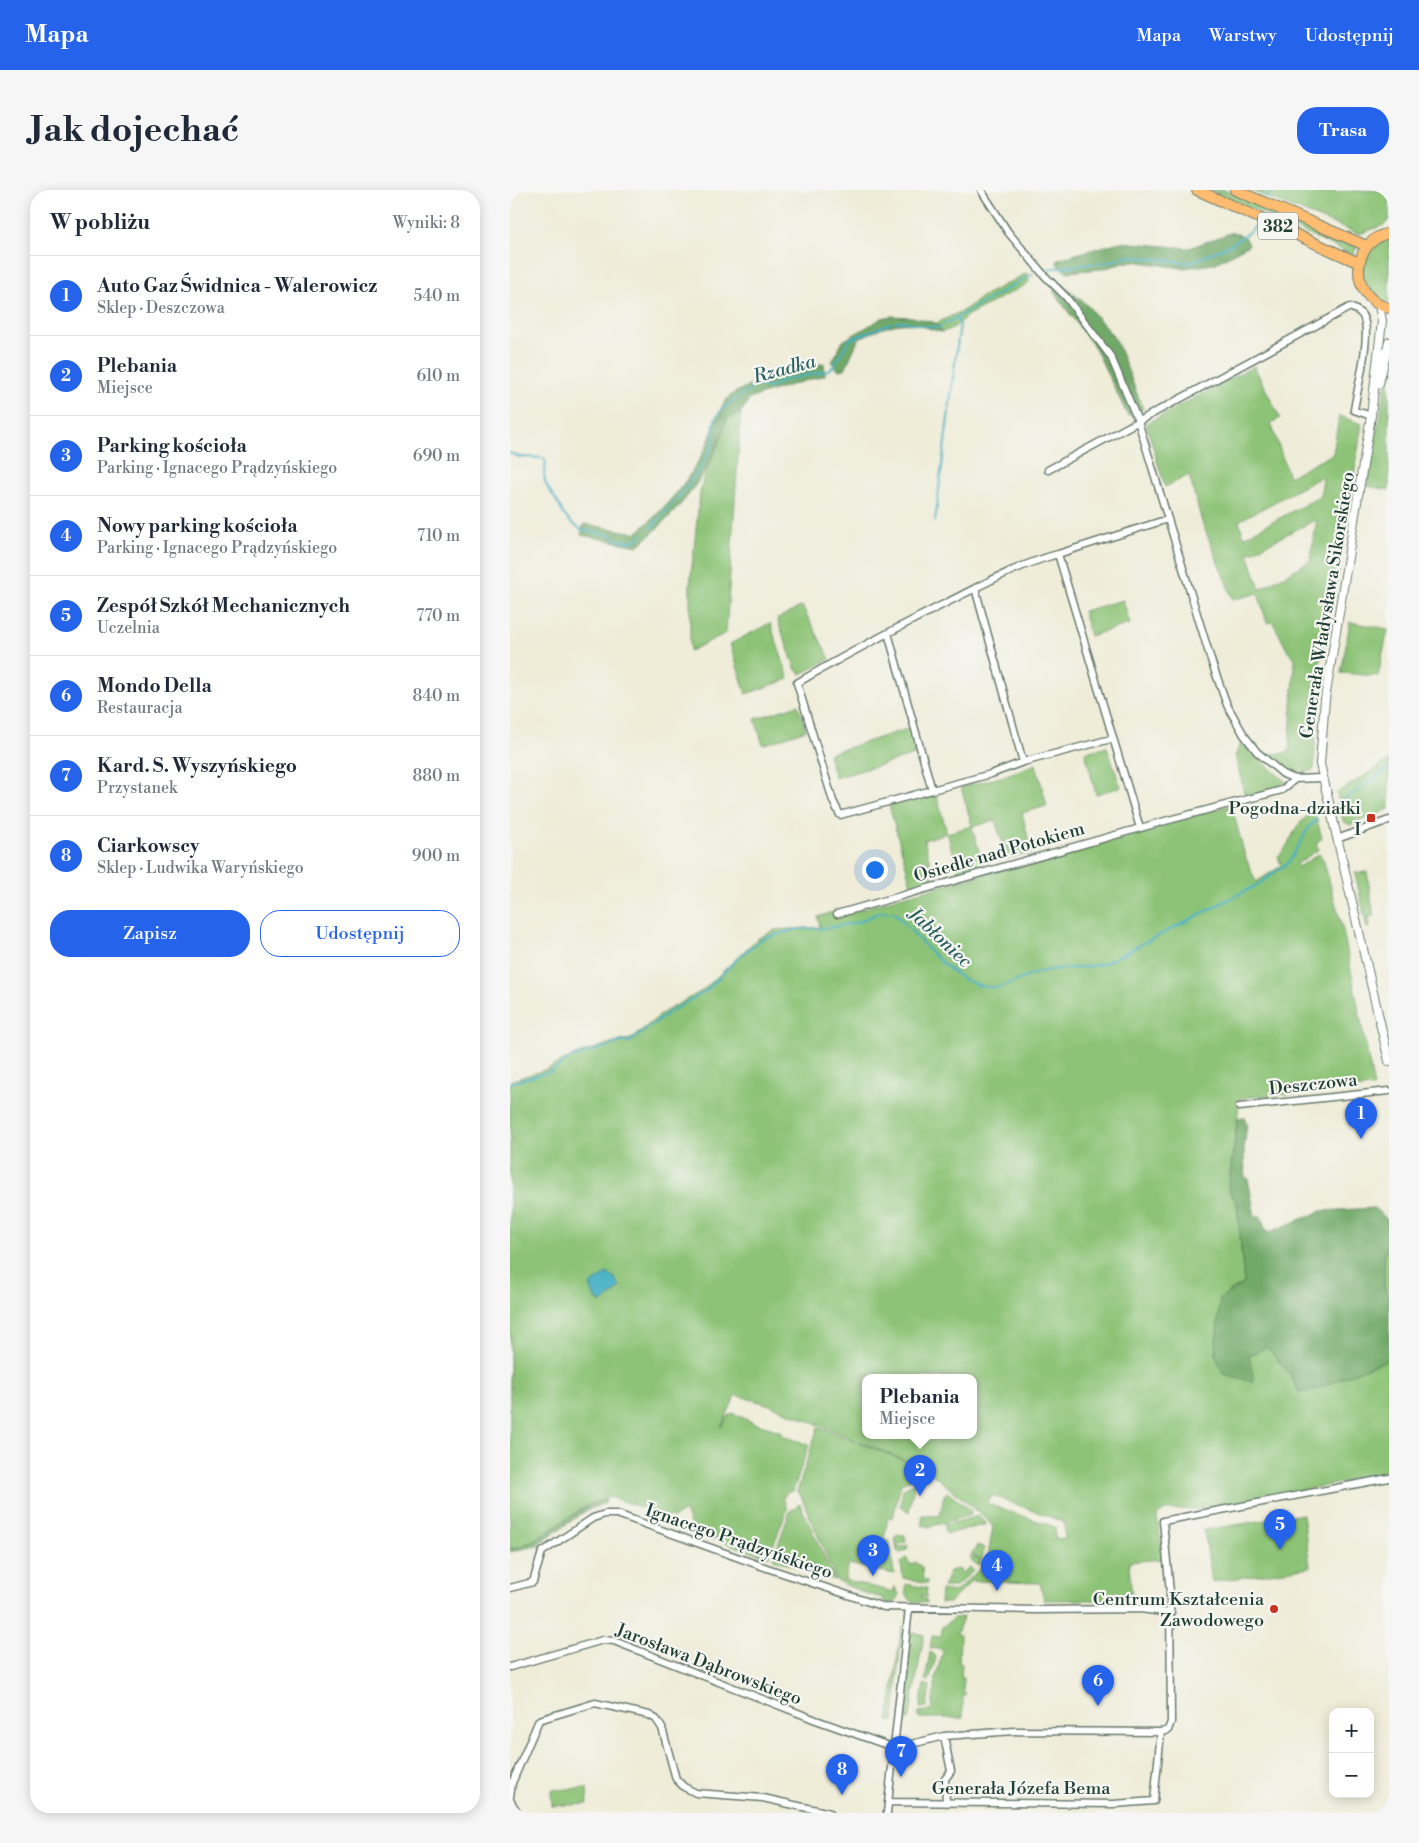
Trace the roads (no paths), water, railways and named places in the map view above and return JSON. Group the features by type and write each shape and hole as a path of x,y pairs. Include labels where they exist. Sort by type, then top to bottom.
{"main road":[{"name":"382","path":"1197,190 1359,263"},
{"name":"382","path":"1235,190 1366,246"},
{"path":"1384,307 1369,298 1362,287 1358,275 1359,263 1366,246 1374,239 1389,233"}],"street":[{"path":"981,190 1008,232 1043,274 1066,297 1104,345 1111,357 1138,421 1212,663 1227,705 1244,735 1257,752 1283,774 1295,779 1322,778"},
{"path":"1048,470 1350,307 1359,311 1365,320 1366,344 1354,410 1371,416"},
{"name":"Generała Władysława Sikorskiego","path":"1384,307 1371,416 1324,699 1320,744 1322,778 1386,1037 1389,1061"},
{"name":"Generała Władysława Sikorskiego","path":"1371,416 1389,342"},
{"path":"1111,739 1023,762 992,774 840,814 833,801 797,683 866,643 1030,561 1168,519"},
{"path":"1058,554 1111,739 1140,828"},
{"path":"975,588 1023,762"},
{"path":"888,633 932,790"},
{"name":"Osiedle nad Potokiem","path":"837,914 1140,828 1282,790 1295,779"},
{"path":"1337,839 1389,820"},
{"name":"Deszczowa","path":"1239,1107 1389,1091"},
{"path":"895,1748 944,1736 1015,1731 1161,1732 1168,1730 1171,1722 1171,1612 1163,1520 1389,1478"},
{"name":"Ignacego Prądzyńskiego","path":"510,1588 533,1582 542,1552 593,1518 605,1514 617,1514 767,1568 884,1607 1140,1609 1171,1612"},
{"path":"887,1813 909,1608"},
{"name":"Jarosława Dąbrowskiego","path":"510,1667 604,1640 614,1641 816,1720 895,1748"},
{"path":"518,1813 510,1798 512,1783 539,1720 595,1703 649,1715 656,1719 662,1728 676,1779 684,1787 696,1793 762,1798 830,1813"},
{"name":"Generała Józefa Bema","path":"889,1802 1114,1804 1154,1801 1161,1732"},
{"path":"944,1736 951,1771 945,1779 946,1803"}],"water":[{"path":"607,1273 615,1278 620,1288 602,1303 595,1298 590,1285"}],"waterway":[{"name":"Rzadka","path":"1266,198 1273,190"},
{"name":"Rzadka","path":"1287,190 1293,193 1309,190"},
{"name":"Rzadka","path":"1045,269 1109,262 1127,256 1190,263 1232,244 1253,229 1257,223"},
{"name":"Rzadka","path":"896,322 902,321 935,328 940,327 1033,274"},
{"path":"935,521 960,323 955,317"},
{"name":"Rzadka","path":"651,528 668,510 701,467 712,445 715,421 729,404 758,385 769,388 785,380 826,371 833,367 849,340 891,323"},
{"name":"Rzadka","path":"510,453 520,457 544,458 546,463 544,475 546,485 564,515 582,530 610,535 620,541 635,541 642,535"},
{"name":"Jabłoniec","path":"1335,806 1389,768"},
{"name":"Jabłoniec","path":"510,1083 552,1071 571,1058 621,1042 630,1042 668,1013 706,991 741,955 764,938 798,929 828,928 859,922 880,912 895,913 940,961 968,981 982,986 1003,986 1038,972 1105,963 1259,884 1289,862 1309,827 1317,819"}],"place":[{"name":"Pogodna-działki I","path":"1371,818"},
{"name":"Auto Gaz Świdnica - Walerowicz","path":"1361,1139"},
{"name":"Plebania","path":"920,1496"},
{"name":"Zespół Szkół Mechanicznych","path":"1280,1550"},
{"name":"Parking kościoła","path":"873,1576"},
{"name":"Nowy parking kościoła","path":"997,1591"},
{"name":"Centrum Kształcenia Zawodowego","path":"1274,1609"},
{"name":"Mondo Della","path":"1098,1706"},
{"name":"Kard. S. Wyszyńskiego","path":"901,1777"},
{"name":"Ciarkowscy","path":"842,1795"}]}
